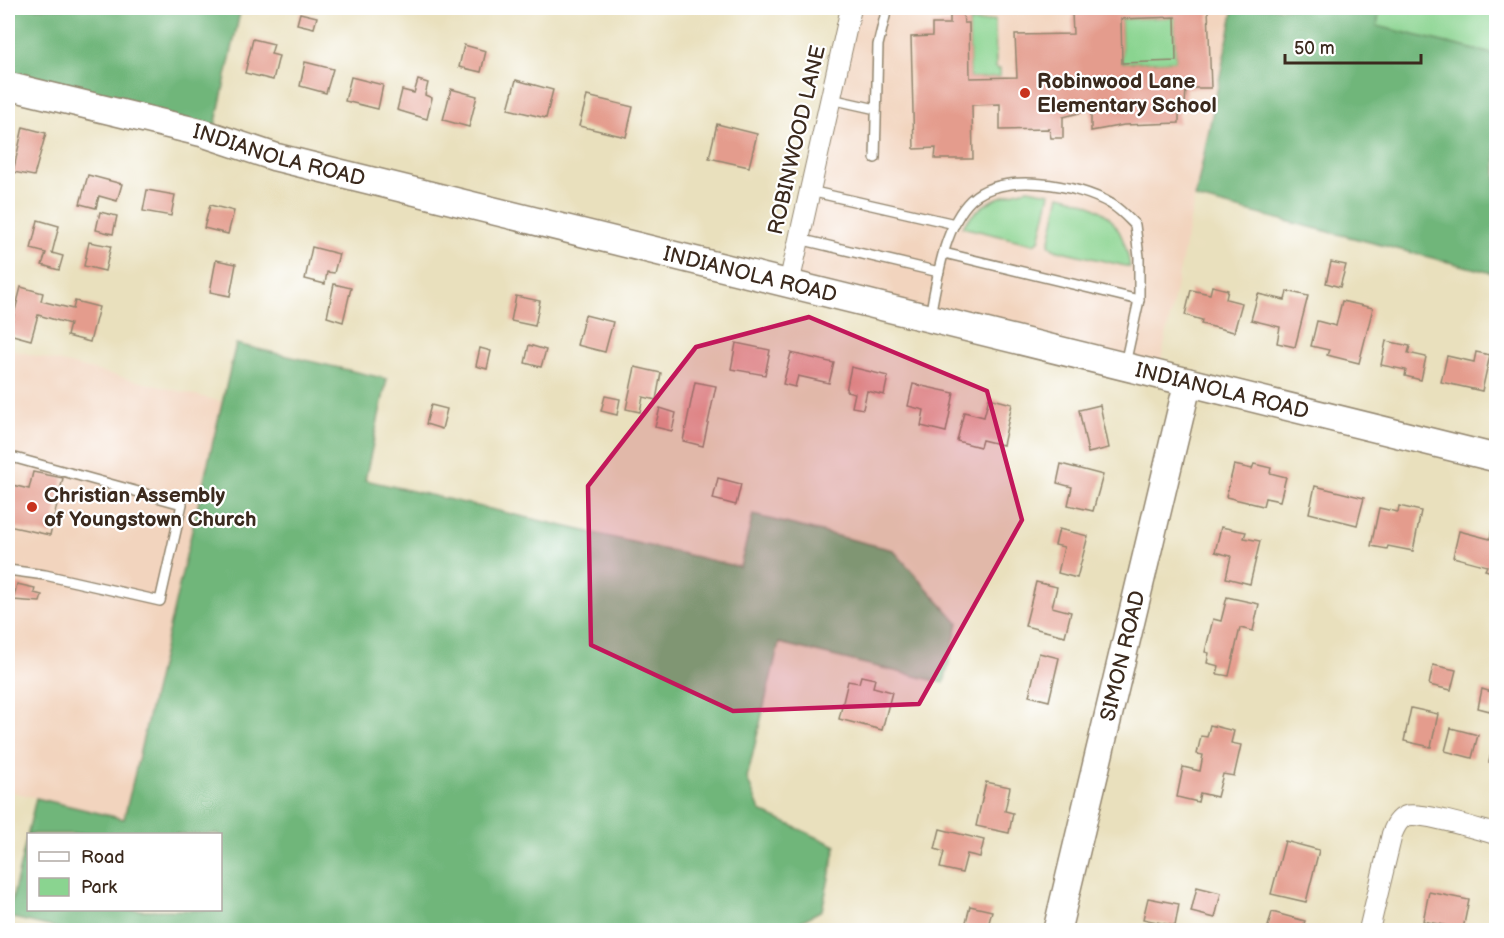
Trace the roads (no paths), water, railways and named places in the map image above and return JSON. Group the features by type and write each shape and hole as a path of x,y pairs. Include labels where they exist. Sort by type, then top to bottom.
{"street":[{"name":"ROBINWOOD LANE","path":"789,284 851,8"},
{"name":"INDIANOLA ROAD","path":"8,86 203,133 275,157 1497,458"},
{"name":"SIMON ROAD","path":"1057,930 1188,382"},
{"path":"1370,930 1392,834 1399,821 1406,816 1424,816 1497,834"}],"lane":[{"path":"875,158 878,45 886,8"},
{"path":"831,99 876,109"},
{"path":"930,318 944,253 956,224 971,200 997,186 1032,182 1097,198 1112,204 1135,225 1139,257 1140,300 1124,367"},
{"path":"810,191 956,224"},
{"path":"799,239 939,272"},
{"path":"944,253 1140,300"},
{"path":"8,456 182,504 160,601 45,575 8,570"}],"place":[{"name":"Robinwood Lane Elementary School","path":"1025,93"},
{"name":"Christian Assembly of Youngstown Church","path":"32,507"}]}
